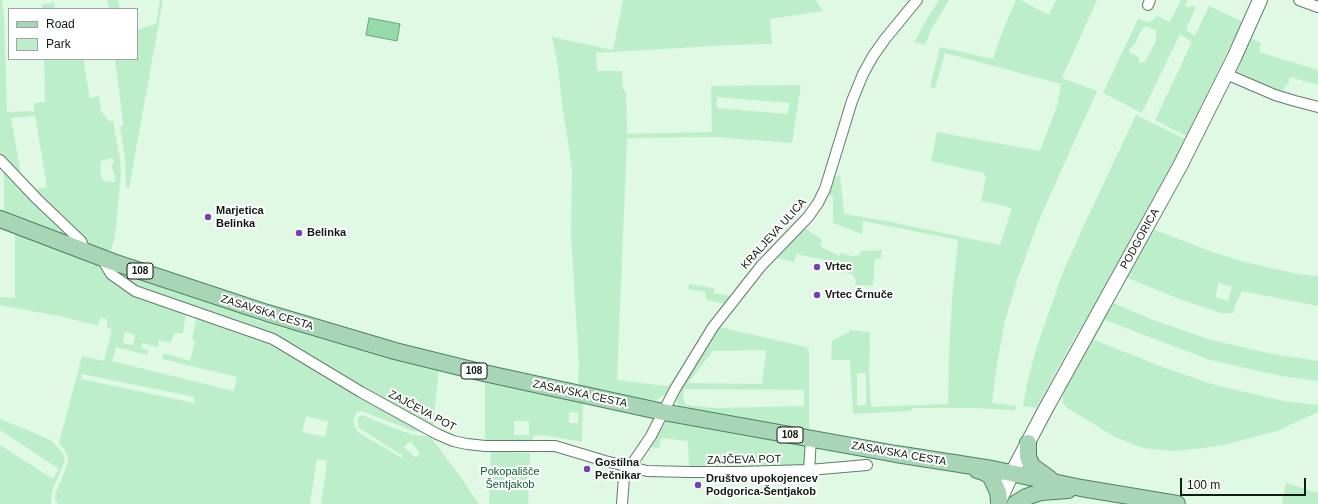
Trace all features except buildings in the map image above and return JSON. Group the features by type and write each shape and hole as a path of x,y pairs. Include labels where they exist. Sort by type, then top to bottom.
{"main road":[{"name":"PODGORICA","path":"1004,503 1012,473 1044,412 1161,202 1226,74 1260,0"},
{"name":"ZASAVSKA CESTA","path":"0,219 101,258 228,301 395,351 499,377 663,412 1012,473 1081,488 1177,504"},
{"path":"1028,443 1028,457 1032,466 1056,482"},
{"path":"960,464 986,473 991,477 1004,503 1041,492 1081,488"}],"street":[{"name":"KRALJEVA ULICA","path":"622,504 623,479 625,473 630,468 650,436 679,382 713,327 761,266 808,217 818,203 825,189 852,101 863,74 885,39 917,0"},
{"path":"1299,0 1318,7"},
{"path":"1226,74 1275,95 1318,107"},
{"path":"0,160 37,199 81,241 85,251"},
{"name":"ZAJČEVA POT","path":"101,258 111,274 135,291 273,339 361,392 437,434 453,441 485,446 555,446 630,468 647,470 689,472 809,470 867,465"},
{"path":"809,470 811,438"}],"green space":[{"path":"0,0 2,0 4,15 7,112 34,111 34,103 45,102 44,60 83,60 90,98 99,96 101,111 109,121 113,121 120,159 121,174 115,237 111,249 108,251 86,243 32,190 47,187 35,116 11,118 22,180 0,157","holes":["111,158 114,161 111,166 114,172 115,182 104,181 101,175 101,161"]},
{"path":"107,0 118,0 120,8 109,8"},
{"path":"160,0 163,0 129,188 126,187 125,158 120,127 123,126 123,122 115,60 138,60 138,30 156,24"},
{"path":"623,0 816,0 823,11 770,19 772,44 596,53 597,71 622,71 623,89 626,92 627,134 711,132 711,86 801,85 792,143 715,137 627,138 617,380 665,386 671,385 666,394 655,401 578,387 579,366 571,234 572,169 557,60 552,37 613,50","holes":["717,97 790,103 787,114 717,108"]},
{"path":"939,0 949,0 931,30 925,45 914,42 930,14"},
{"path":"1016,0 1020,0 1049,15 1056,0 1097,0 1062,78 1097,91 1039,220 1017,280 1005,321 992,403 1017,406 1015,410 912,408 911,411 853,414 850,360 831,360 832,341 850,330 870,332 869,372 871,407 948,404 952,299 958,240 863,221 862,234 833,223 833,196 827,194 836,176 840,175 844,214 887,221 1000,245 1012,208 981,201 986,176 983,173 931,161 937,132 1040,151 1057,106 1061,84 945,53 935,88 930,87 940,47 993,59","holes":["857,373 866,373 866,405 857,405"]},
{"path":"1181,0 1188,0 1185,5 1188,8 1191,6 1196,7 1186,30 1195,36 1209,6 1243,22 1242,27 1232,42 1186,136 1155,120 1192,42 1180,34 1142,113 1103,93 1138,19 1148,22 1157,16 1170,22","holes":["1145,26 1156,30 1156,41 1145,62 1140,63 1138,57 1134,54 1130,54 1129,50 1136,42 1139,34"]},
{"path":"54,2 55,8 42,8 42,5"},
{"path":"1249,37 1261,43 1259,52 1318,70 1318,85 1290,77 1288,84 1285,86 1284,93 1318,102 1318,105 1279,94 1232,72"},
{"path":"1136,115 1185,139 1157,193 1036,408 1023,406 1036,349 1063,272"},
{"path":"4,168 75,241 0,214 0,209 4,210"},
{"path":"805,228 822,240 820,246 839,256 841,253 853,256 860,255 861,251 882,250 881,259 875,259 873,286 855,285 856,281 852,274 840,271 840,263 796,254 794,262 776,258"},
{"path":"1152,229 1241,261 1297,274 1318,276 1318,306 1242,291 1233,313 1221,313 1182,300 1125,277","holes":["1219,283 1232,287 1228,301 1215,297"]},
{"path":"15,230 101,265 106,271 186,314 183,333 174,333 171,343 159,340 158,347 142,343 141,348 148,350 147,355 116,347 112,361 234,391 237,377 162,359 164,353 190,361 195,341 192,339 197,316 268,340 426,433 413,431 359,411 356,413 353,421 359,433 402,458 403,456 359,428 357,418 362,415 413,435 430,436 479,504 321,504 327,461 317,459 310,504 58,504 55,499 56,492 66,468 68,458 64,449 59,443 82,356 104,361 112,329 107,328 107,319 100,318 98,326 63,317 0,305 0,297 15,298","holes":["125,332 135,335 133,345 123,343","82,374 195,397 194,403 81,379","306,416 328,422 325,437 302,432","410,441 420,453 416,458 404,447"]},
{"path":"117,268 251,315 251,317 258,321 286,329 288,328 304,331 439,367 433,427 421,423 294,347 139,290 115,272"},
{"path":"689,284 714,288 714,293 730,296 725,304 706,300 705,292 688,289"},
{"path":"1111,302 1148,318 1208,339 1268,353 1318,361 1318,381 1281,376 1210,360 1105,320 1094,340 1165,368 1215,385 1284,401 1318,405 1318,412 1277,431 1223,445 1196,449 1173,451 1143,448 1115,437 1069,409 1062,401 1065,387"},
{"path":"720,327 806,347 809,351 809,431 678,405 676,397","holes":["766,350 762,384 688,383 713,351","684,389 804,390 804,406 715,408 686,405 683,398"]},
{"path":"485,381 583,401 582,442 545,435 533,436 533,442 485,442","holes":["569,412 578,413 578,423 569,423","514,421 529,421 529,435 514,435"]},
{"path":"0,419 52,441 61,451 65,458 52,491 51,504 0,504 0,445 53,479 59,469 0,430"},
{"path":"667,421 807,446 805,467 689,469 688,441 661,438 659,448 650,447"},
{"name":"Pokopališče Šentjakob","path":"491,451 530,453 528,504 489,504"},
{"path":"1286,483 1318,493 1318,504 1282,504"}],"shaded area":[{"path":"369,18 400,24 397,41 366,35"}],"place":[{"name":"Marjetica Belinka","path":"208,217"},
{"name":"Belinka","path":"299,233"},
{"name":"Vrtec","path":"817,267"},
{"name":"Vrtec Črnuče","path":"817,295"},
{"name":"Gostilna Pečnikar","path":"587,469"},
{"name":"Društvo upokojencev Podgorica-Šentjakob","path":"698,485"}]}
